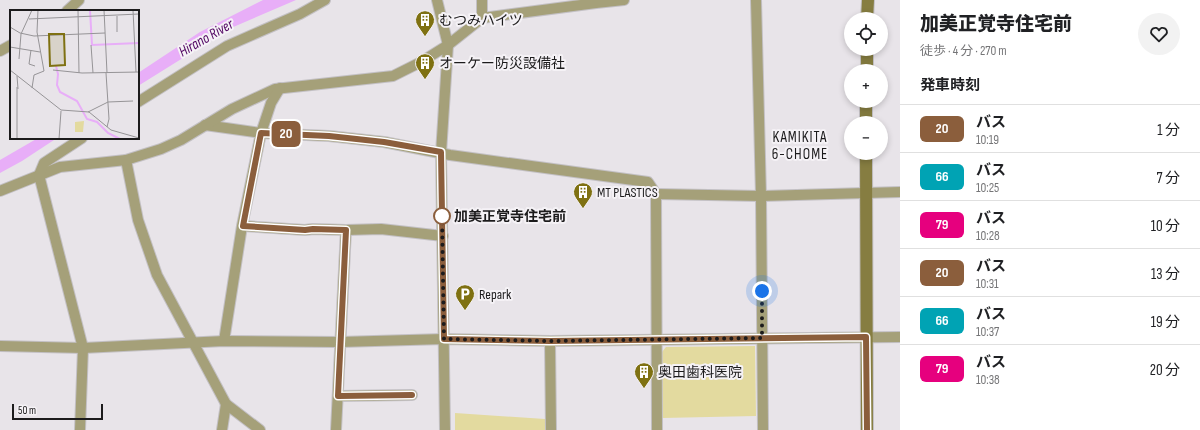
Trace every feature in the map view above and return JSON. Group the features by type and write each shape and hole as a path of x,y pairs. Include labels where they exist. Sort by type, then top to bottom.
{"street":[{"path":"68,10 80,0"},
{"path":"139,101 227,46 300,14 325,0"},
{"path":"438,0 448,45 441,152 445,430"},
{"path":"482,0 482,18"},
{"path":"0,191 60,167 126,160 161,149 180,140 232,109 275,89 393,76 421,62 448,45 482,18 624,0"},
{"path":"756,0 761,196 763,430"},
{"path":"867,12 868,0"},
{"path":"0,51 10,46"},
{"path":"224,341 243,226 261,133 272,103 280,88"},
{"path":"205,125 261,133 329,136 384,142 457,156 648,182 656,194 657,430"},
{"path":"80,139 44,163 39,175 83,348 80,430"},
{"path":"126,160 138,220 156,275 226,404 260,430"},
{"path":"866,160 867,430"},
{"path":"656,194 761,196 900,192"},
{"path":"243,226 305,230 380,229 443,236"},
{"path":"336,430 346,230"},
{"path":"0,346 83,348 224,341 340,342 444,339 550,341 900,337"},
{"path":"550,341 551,430"},
{"path":"338,396 412,395"},
{"path":"222,430 226,404"}],"shaded area":[{"path":"755,346 756,416 662,418 662,352 666,347"},
{"path":"455,413 545,419 545,430 455,430"}],"water":[{"name":"Hirano River","path":"263,0 296,0 231,28 139,85 139,72 200,32"},
{"path":"36,139 55,139 22,161 0,173 0,160"}],"bus line":[{"name":"20","path":"412,395 338,396 346,230 305,230 243,226 261,133 329,136 384,142 441,152 444,339 550,341 866,337 867,430"}],"place":[{"name":"むつみハイツ","path":"425,37"},
{"name":"オーケー防災設備社","path":"425,80"},
{"name":"MT PLASTICS","path":"583,209"},
{"name":"加美正覚寺住宅前","path":"442,216"},
{"name":"Repark","path":"465,311"},
{"name":"奥田歯科医院","path":"644,389"}],"district":[{"name":"KAMIKITA 6-CHOME","path":"800,146"}],"route":[{"path":"442,216 444,339 550,341 762,338 762,291"}]}
